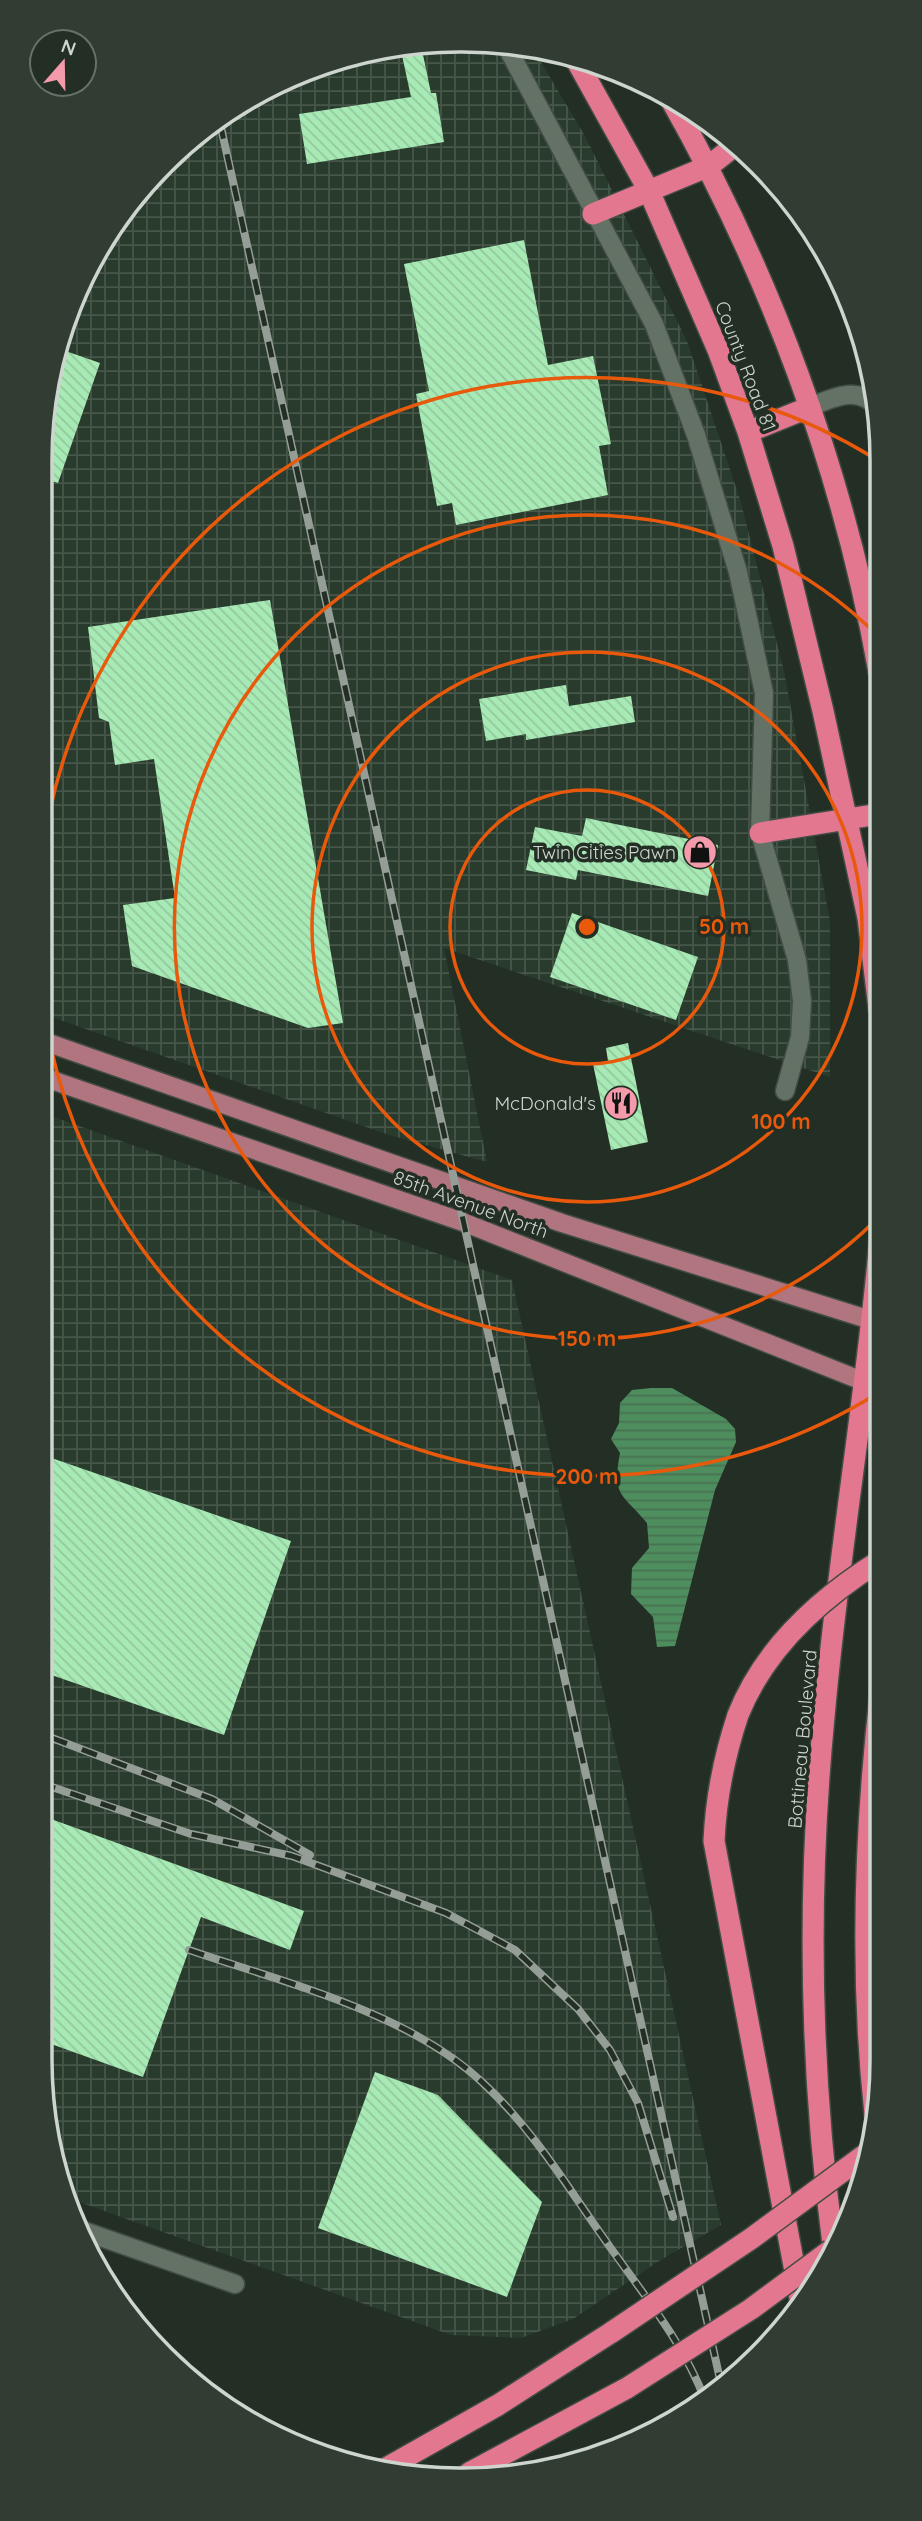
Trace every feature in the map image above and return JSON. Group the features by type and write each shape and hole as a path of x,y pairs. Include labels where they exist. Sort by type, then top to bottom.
{"highway":[{"name":"County Road 81","path":"582,71 649,191 718,350 748,432 783,547 847,820"},
{"path":"681,117 709,166 774,309 810,407 850,540 870,631"},
{"path":"593,214 709,166 727,152"},
{"path":"748,432 810,407"},
{"path":"760,833 870,816"},
{"path":"847,820 870,934"},
{"name":"Bottineau Boulevard","path":"831,2231 820,2144 814,1873 824,1718 870,1399"},
{"path":"799,2289 719,1878 714,1841 716,1797 726,1749 738,1715 757,1678 806,1614 835,1590 870,1567"},
{"path":"870,1834 870,2025"},
{"path":"395,2463 498,2405 612,2332 752,2238 857,2160"},
{"path":"478,2468 627,2388 751,2309 817,2260"}],"main road":[{"name":"85th Avenue North","path":"52,1044 562,1223 870,1320"},
{"path":"75,1087 86,1056"},
{"name":"85th Avenue North","path":"52,1080 463,1222 870,1384"},
{"path":"204,1131 214,1101"}],"street":[{"path":"512,56 563,149 593,214 654,324 696,435 738,572 764,693 760,833 797,960 802,1000 800,1037 785,1091"},
{"path":"810,407 837,396 857,393 864,396"},
{"path":"92,2234 235,2284"}],"shaded area":[{"path":"488,53 540,60 585,136 687,341 740,499 784,671 830,921 830,1077 444,948 487,1162 389,1135 52,1017 53,434 66,355 95,280 137,212 172,172 192,154 234,121 257,107 330,74 381,60 408,56"},
{"path":"52,1116 512,1280 721,2225 659,2261 573,2319 521,2338 451,2335 78,2202 74,2191 60,2140 52,2060"},
{"path":"672,1388 726,1419 735,1429 736,1442 715,1490 675,1646 657,1647 653,1617 631,1594 632,1568 649,1548 647,1523 625,1499 618,1486 620,1453 611,1439 619,1423 620,1403 632,1390"}],"building":[{"path":"423,54 431,93 436,93 444,142 307,164 299,114 411,97 402,57"},
{"path":"524,240 548,365 593,356 611,444 599,446 608,495 456,525 452,503 437,506 416,394 429,391 404,264"},
{"path":"67,352 100,363 58,483 52,481 53,434"},
{"path":"270,600 343,1023 308,1028 132,966 123,905 175,898 154,759 115,765 109,722 99,718 88,627"},
{"path":"566,685 569,706 631,696 635,722 526,740 526,734 486,741 479,699"},
{"path":"586,818 718,845 708,896 578,870 576,880 526,870 535,827 582,836"},
{"path":"572,913 698,957 676,1020 550,977"},
{"name":"McDonald's","path":"628,1043 648,1142 611,1150 593,1064 608,1061 606,1048"},
{"path":"52,1458 291,1541 224,1735 52,1675"},
{"path":"52,1819 304,1911 290,1950 201,1917 143,2077 52,2044"},
{"path":"375,2072 438,2095 542,2202 507,2297 318,2228"}],"railway":[{"path":"222,130 719,2376"},
{"path":"52,1738 212,1799 310,1855"},
{"path":"52,1787 191,1834 292,1856 446,1913 515,1950 578,2009 610,2050 638,2103 673,2217"},
{"path":"189,1950 344,2002 382,2018 453,2058 483,2083 519,2121 551,2162 675,2340 701,2391"}],"place":[{"name":"Twin Cities Pawn","path":"700,852"},
{"name":"McDonald's","path":"621,1103"}]}
